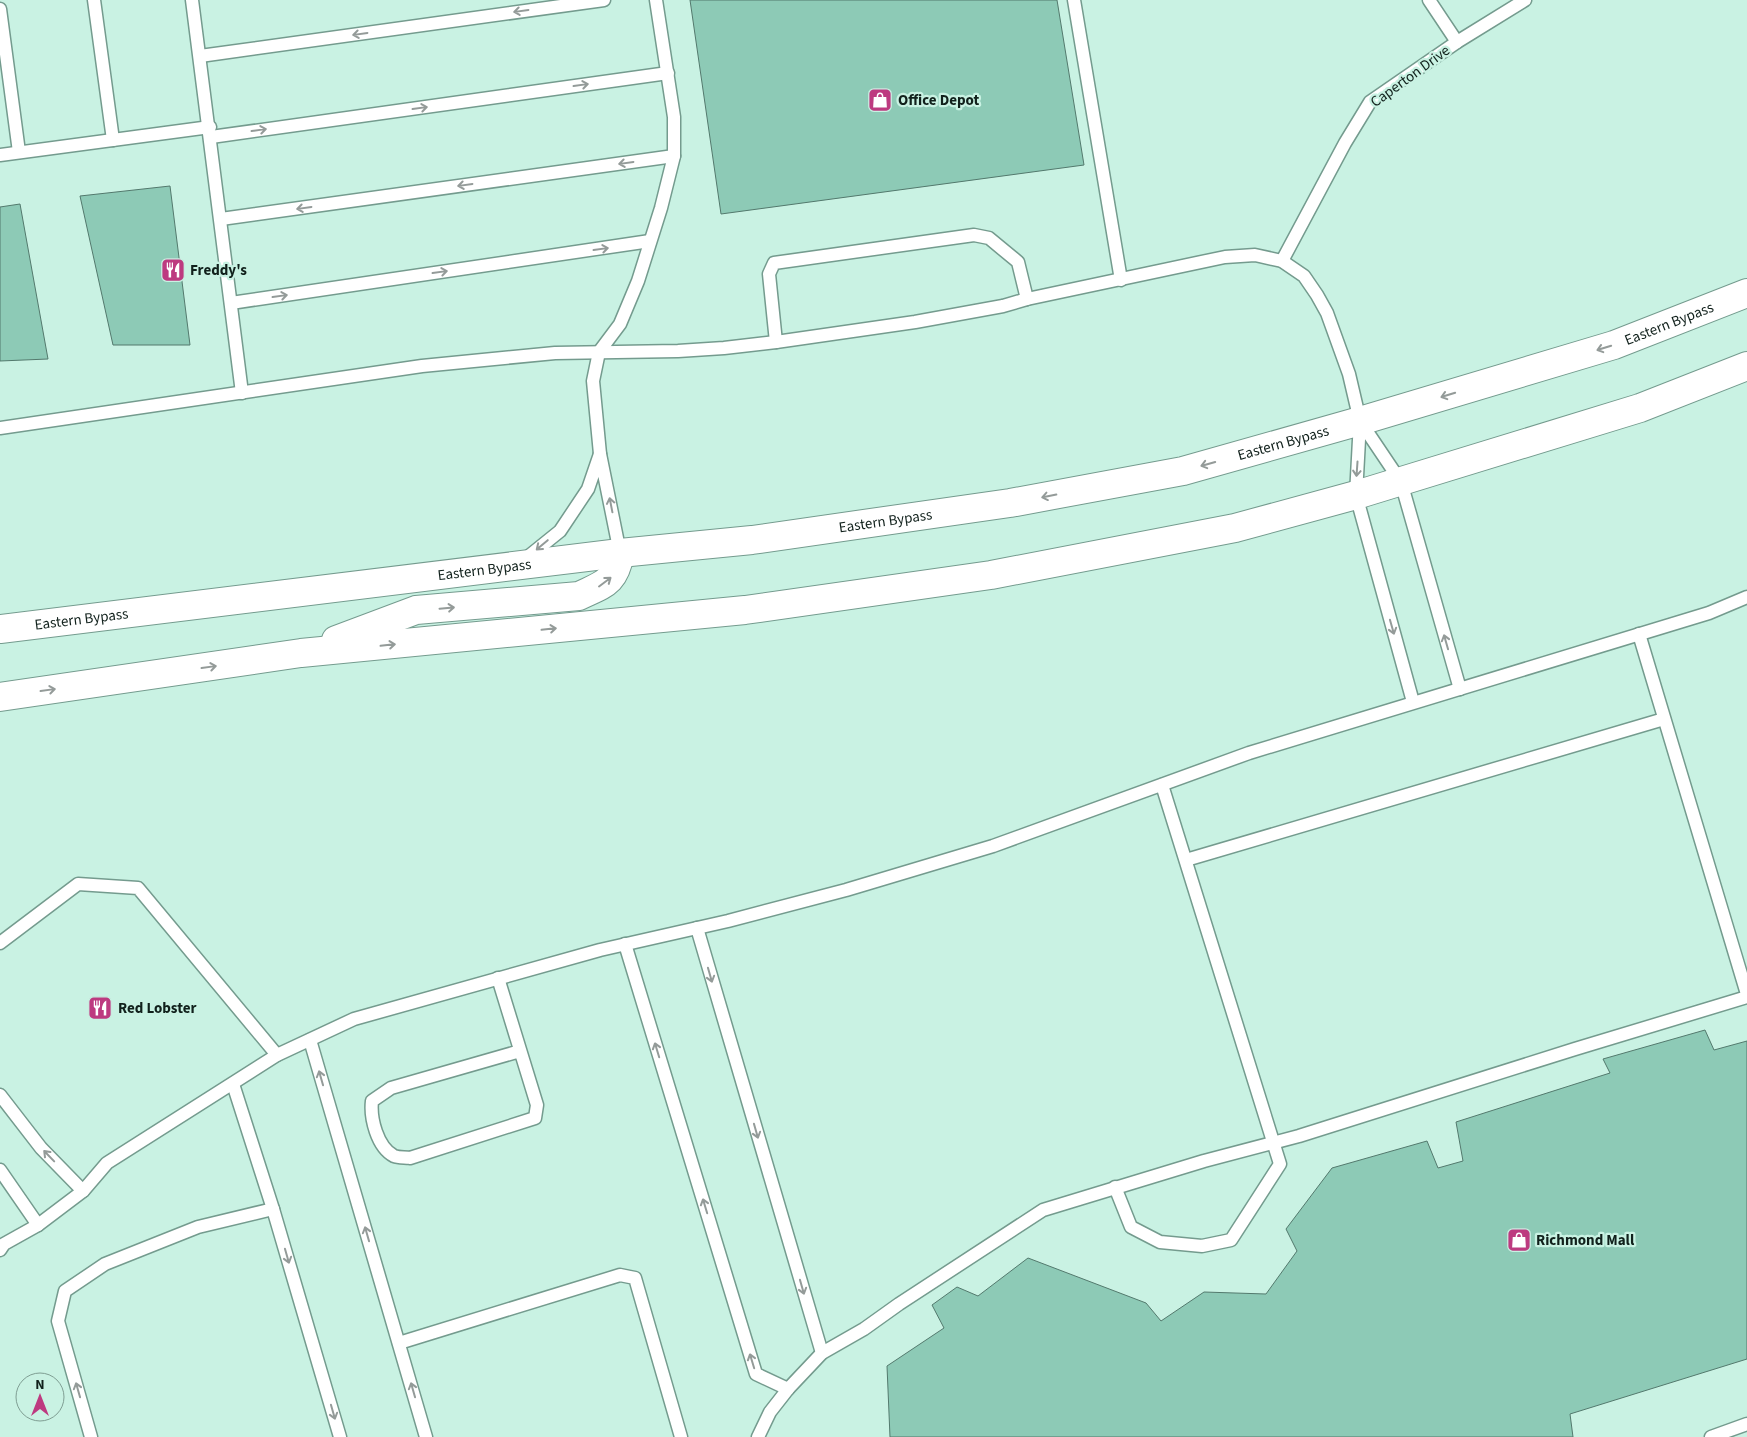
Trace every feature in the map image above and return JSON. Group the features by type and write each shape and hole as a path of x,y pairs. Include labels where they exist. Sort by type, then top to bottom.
{"main road":[{"name":"Eastern Bypass","path":"0,629 620,553 752,540 1010,503 1183,471 1360,421 1614,345 1747,293"},
{"path":"0,697 302,653 745,610 991,575 1235,528 1356,495 1640,408 1747,366"},
{"path":"302,653 416,610 579,596 600,586 611,578 617,568 620,553"}],"lane":[{"path":"94,0 114,140"},
{"path":"192,0 242,392"},
{"path":"200,56 604,0"},
{"path":"620,553 600,454 594,381 599,352 620,324 638,281 661,208 674,156 674,117 656,0"},
{"path":"1074,0 1121,280"},
{"path":"1429,0 1457,42"},
{"name":"Caperton Drive","path":"1282,261 1345,143 1370,102 1457,42 1525,0"},
{"path":"0,9 19,152"},
{"path":"0,155 114,140 210,132 668,73"},
{"path":"221,219 674,156"},
{"path":"776,342 769,274 774,263 974,234 988,238 1018,262 1027,299"},
{"path":"231,303 650,242"},
{"path":"0,428 422,366 555,353 697,350 776,342 915,322 1003,306 1027,299 1225,257 1255,255 1282,261 1304,276 1327,313 1349,374 1360,421 1356,495 1413,702"},
{"path":"1360,421 1401,482 1460,689"},
{"path":"519,565 560,531 588,489 600,454"},
{"path":"0,1250 4,1244 38,1225 83,1191 107,1164 277,1056 354,1019 625,944 846,890 993,846 1249,753 1708,613 1747,597"},
{"path":"758,1437 770,1412 788,1389 822,1353 864,1329 907,1298 1043,1210 1204,1161 1273,1143 1747,995 1639,634"},
{"path":"1186,860 1664,719"},
{"path":"1115,1187 1131,1227 1160,1242 1202,1246 1231,1240 1280,1164 1162,785"},
{"path":"0,943 78,884 138,888 277,1056"},
{"path":"696,928 822,1353"},
{"path":"625,944 756,1374 788,1389"},
{"path":"498,978 537,1106 535,1118 410,1158 395,1156 381,1145 371,1114 372,1101 391,1088 520,1051"},
{"path":"310,1040 426,1437"},
{"path":"233,1084 273,1209 340,1437"},
{"path":"0,1095 41,1148 83,1191"},
{"path":"0,1170 38,1225"},
{"path":"91,1437 58,1322 65,1291 105,1264 190,1230 273,1209"},
{"path":"399,1343 620,1275 635,1278 680,1437"},
{"path":"1711,1437 1747,1424"}],"building":[{"path":"690,0 1057,0 1084,165 721,214"},
{"path":"170,186 190,345 113,345 80,196"},
{"path":"20,204 48,359 0,361 0,207"},
{"name":"Richmond Mall","path":"1705,1030 1714,1050 1747,1041 1747,1359 1570,1414 1573,1437 890,1437 887,1366 944,1328 932,1305 957,1287 978,1296 1028,1258 1146,1303 1161,1321 1204,1292 1266,1294 1297,1251 1286,1229 1332,1168 1427,1141 1438,1168 1463,1161 1456,1122 1610,1073 1603,1059"}],"place":[{"name":"Office Depot","path":"880,100"},
{"name":"Freddy's","path":"173,270"},
{"name":"Red Lobster","path":"100,1008"},
{"name":"Richmond Mall","path":"1519,1240"}]}
